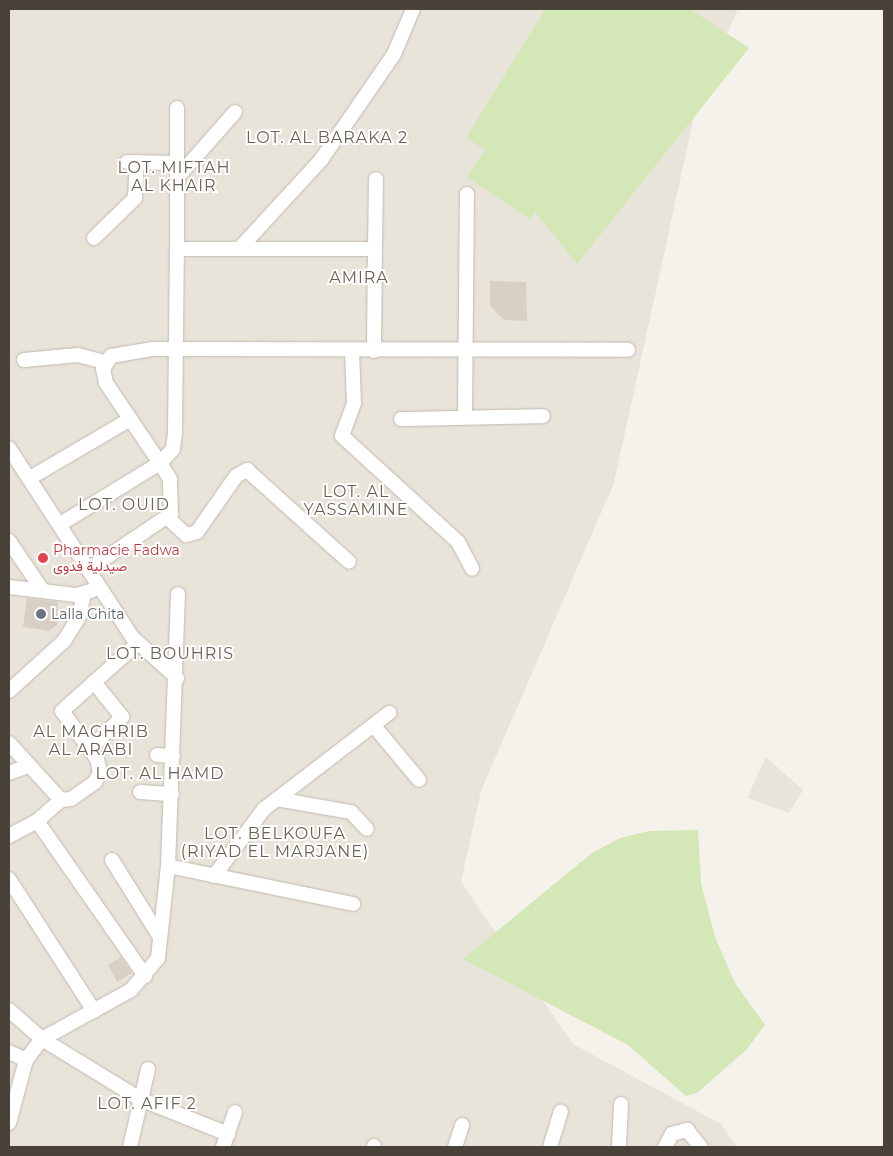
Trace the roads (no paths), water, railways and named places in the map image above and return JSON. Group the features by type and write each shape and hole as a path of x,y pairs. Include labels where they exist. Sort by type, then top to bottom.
{"street":[{"path":"240,248 322,160 394,54 413,9"},
{"path":"62,523 160,463 173,449 177,249 177,108"},
{"path":"177,178 236,112"},
{"path":"94,238 135,198 132,162 177,162"},
{"path":"374,351 376,179"},
{"path":"465,418 467,194"},
{"path":"177,249 375,249"},
{"path":"24,360 78,355 105,362 128,351 175,350 466,352 628,350"},
{"path":"352,351 354,403 342,436 458,542 472,568"},
{"path":"88,569 168,518 172,508 170,478 129,420 103,376 105,362"},
{"path":"401,418 543,416"},
{"path":"30,478 129,420"},
{"path":"9,448 62,523 96,584 138,643 177,678"},
{"path":"168,518 186,535 197,532 236,476 247,470 349,562"},
{"path":"9,542 44,591"},
{"path":"9,691 64,641 79,617 84,594 96,584"},
{"path":"9,590 84,594"},
{"path":"9,1123 26,1060 42,1039 131,990 145,976 158,958 168,866 172,794 177,678 178,594"},
{"path":"9,836 37,821 61,800 70,799 98,777 100,766 91,748 61,714 138,643"},
{"path":"91,748 122,717 94,682"},
{"path":"214,876 250,826 277,799 389,713"},
{"path":"374,726 420,780"},
{"path":"9,743 61,800"},
{"path":"157,755 173,756"},
{"path":"9,773 28,766"},
{"path":"140,792 172,794"},
{"path":"277,799 351,812 367,829"},
{"path":"37,821 145,976"},
{"path":"112,860 160,937"},
{"path":"168,866 353,904"},
{"path":"9,879 94,1010"},
{"path":"9,1010 42,1039 140,1099 228,1134"},
{"path":"9,1052 26,1060"},
{"path":"130,1147 148,1069"},
{"path":"619,1147 621,1104"},
{"path":"223,1147 235,1112"},
{"path":"550,1147 561,1112 560,1147"},
{"path":"455,1147 462,1125"},
{"path":"666,1147 672,1134 687,1130 701,1147"}],"place":[{"name":"Pharmacie Fadwa صيدلية فدوى","path":"43,558"},
{"name":"Lalla Ghita","path":"41,614"}],"district":[{"name":"LOT. AL BARAKA 2","path":"327,138"},
{"name":"LOT. MIFTAH AL KHAIR","path":"174,177"},
{"name":"AMIRA","path":"359,278"},
{"name":"LOT. AL YASSAMINE","path":"356,501"},
{"name":"LOT. OUID","path":"124,505"},
{"name":"LOT. BOUHRIS","path":"170,654"},
{"name":"AL MAGHRIB AL ARABI","path":"91,741"},
{"name":"LOT. AL HAMD","path":"160,774"},
{"name":"LOT. BELKOUFA (RIYAD EL MARJANE)","path":"275,843"},
{"name":"LOT. AFIF 2","path":"147,1104"}]}
